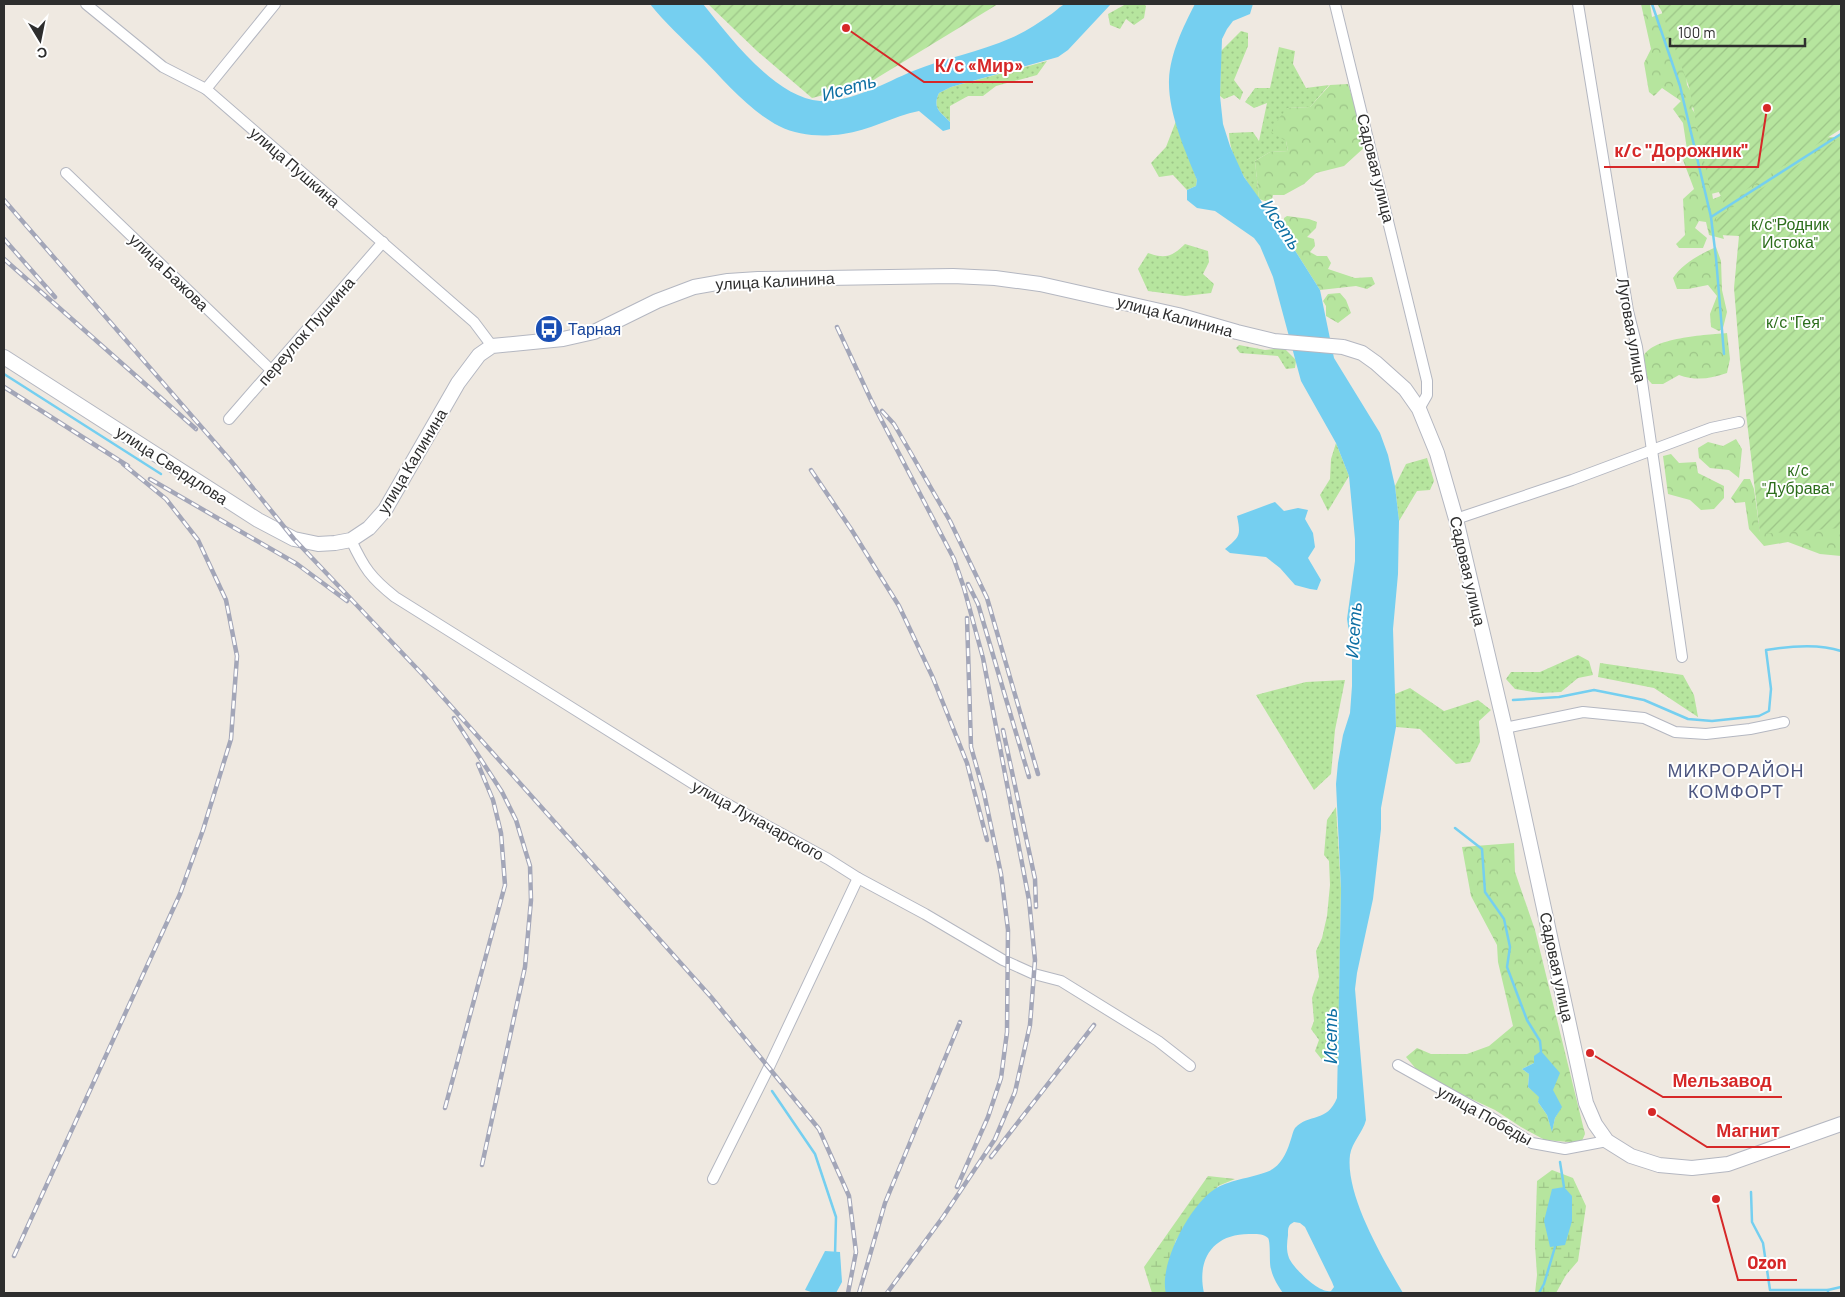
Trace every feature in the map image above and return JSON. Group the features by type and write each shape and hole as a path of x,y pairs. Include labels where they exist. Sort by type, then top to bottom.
{"main road":[{"name":"улица Калинина","path":"351,540 370,528 385,510 458,382 479,355 492,346 563,339 594,332 657,301 694,287 728,280 953,276 995,278 1040,284 1178,315 1237,332 1274,340 1343,347 1362,353 1405,389 1418,408"},
{"name":"улица Свердлова","path":"4,357 258,520 294,539 318,544 351,540"},
{"name":"Садовая улица","path":"1418,408 1437,453 1456,519 1505,728 1586,1103 1595,1124 1608,1141"},
{"path":"1608,1141 1631,1156 1658,1164 1692,1168 1728,1164 1841,1124"}],"street":[{"name":"улица Пушкина","path":"86,4 163,67 206,89 474,322 492,346"},
{"path":"206,89 275,4"},
{"name":"Садовая улица","path":"1335,4 1427,381 1427,395 1418,408"},
{"name":"Луговая улица","path":"1578,4 1652,451 1682,657"},
{"name":"улица Бажова","path":"66,173 272,371"},
{"name":"переулок Пушкина","path":"229,419 383,242"},
{"path":"1456,519 1652,451 1711,428 1739,422"},
{"name":"улица Луначарского","path":"351,540 362,563 376,582 395,598 716,798 828,859 1003,960 1034,974 1061,981 1158,1041 1190,1066"},
{"path":"1505,728 1583,712 1644,718 1675,732 1682,733 1706,734 1750,729 1784,722"},
{"path":"713,1179 769,1067 858,878"},
{"name":"улица Победы","path":"1398,1065 1484,1113 1532,1143 1565,1149 1608,1141"}],"green space":[{"path":"708,4 998,4 867,84 812,98 757,51"},
{"path":"1126,4 1144,4 1146,6 1144,18 1134,25 1126,19 1120,29 1110,25 1108,14"},
{"path":"1641,4 1650,4 1652,17 1663,13 1657,4 1669,4 1670,6 1673,45 1684,56 1687,85 1696,100 1692,109 1700,121 1713,199 1749,185 1814,138 1835,137 1841,133 1841,145 1718,220 1724,239 1709,235 1706,222 1699,221 1695,228 1707,238 1703,248 1679,248 1676,244 1685,235 1683,199 1694,189 1683,160 1688,156 1683,123 1673,109 1681,101 1662,88 1654,96 1649,92 1644,63 1651,49"},
{"path":"1659,4 1841,4 1841,129 1724,204 1719,192 1711,194 1689,87"},
{"path":"1241,31 1248,33 1248,46 1234,80 1243,92 1240,100 1234,95 1224,99 1220,96 1221,51"},
{"path":"1279,47 1295,51 1293,64 1306,88 1329,85 1310,107 1287,108 1286,141 1288,151 1270,152 1255,161 1259,199 1235,160 1229,133 1253,132 1259,141 1267,103 1254,108 1245,102 1255,88 1270,88"},
{"path":"1047,61 1037,75 996,86 983,96 968,96 950,106 950,122 938,109 936,102 939,93 951,87"},
{"path":"1348,84 1367,145 1344,166 1316,173 1304,184 1284,195 1273,195 1271,203 1259,199 1255,161 1270,152 1288,151 1286,141 1271,132 1276,122 1287,108 1310,107 1330,85"},
{"path":"1176,121 1197,180 1196,186 1187,190 1173,175 1159,177 1151,163 1166,147"},
{"path":"1841,137 1841,528 1760,534 1740,361 1734,288 1739,236 1720,235 1717,231 1716,218"},
{"path":"1287,216 1317,222 1316,228 1307,237 1314,239 1315,246 1310,252 1317,256 1327,256 1331,263 1328,269 1355,278 1372,277 1375,284 1367,289 1356,286 1320,290 1284,233 1284,218"},
{"path":"1185,244 1208,251 1209,262 1203,274 1214,284 1211,293 1185,296 1148,291 1138,269 1148,253 1168,256"},
{"path":"1716,247 1721,261 1722,290 1727,312 1723,328 1719,331 1711,327 1710,314 1717,296 1708,285 1677,289 1673,278 1681,268 1692,260"},
{"path":"1340,293 1346,300 1351,313 1338,323 1326,316 1326,306 1323,301 1328,294"},
{"path":"1727,333 1730,359 1727,373 1703,378 1679,375 1663,384 1652,384 1643,374 1643,358 1648,351 1656,346 1680,338"},
{"path":"1239,345 1265,350 1284,348 1296,360 1295,368 1286,369 1278,356 1240,353 1236,348"},
{"path":"1736,439 1742,449 1739,478 1729,470 1710,468 1699,458 1698,448 1708,442 1723,446"},
{"path":"1336,443 1349,476 1328,511 1320,495 1330,479 1331,459"},
{"path":"1671,454 1679,463 1696,462 1698,473 1724,486 1724,498 1714,509 1701,510 1690,500 1668,494 1663,456"},
{"path":"1427,458 1434,481 1430,490 1417,491 1399,521 1395,486 1406,464"},
{"path":"1744,479 1750,479 1754,489 1760,532 1841,526 1841,556 1820,554 1788,542 1764,546 1749,529 1745,502 1735,503 1731,498"},
{"path":"1578,655 1589,661 1593,675 1578,678 1561,692 1540,693 1515,689 1506,679 1511,672 1540,672"},
{"path":"1600,663 1683,675 1694,695 1698,717 1654,688 1598,677"},
{"path":"1345,680 1335,730 1331,774 1314,790 1256,695 1306,682"},
{"path":"1410,688 1444,711 1478,700 1491,710 1479,721 1480,742 1470,762 1456,764 1420,729 1396,727 1395,694"},
{"path":"1336,807 1341,889 1338,1058 1323,1061 1315,1051 1319,1040 1311,1029 1314,1021 1312,998 1319,977 1316,951 1322,938 1327,916 1330,885 1329,861 1324,855 1327,820"},
{"path":"1514,843 1515,872 1535,930 1585,1134 1581,1143 1545,1140 1495,1110 1422,1076 1406,1057 1417,1048 1431,1054 1467,1054 1489,1046 1513,1026 1498,962 1497,945 1471,896 1462,847","holes":["1534,1063 1561,1107 1555,1118 1552,1131 1547,1115 1538,1102 1540,1097 1528,1087 1529,1074 1522,1069"]},
{"path":"1552,1170 1573,1178 1586,1206 1578,1261 1566,1275 1556,1293 1535,1293 1537,1275 1535,1245 1537,1181"},
{"path":"1208,1176 1235,1179 1218,1186 1176,1240 1166,1274 1166,1293 1152,1293 1144,1267"}],"water":[{"path":"650,4 703,4 740,48 770,77 786,89 803,97 820,101 856,95 925,66 999,43 1016,36 1065,4 1111,4 1068,50 1058,57 951,87 939,93 936,102 937,106 950,122 950,129 943,131 919,111 853,132 819,135 803,134 787,129 757,112 727,84"},
{"name":"Исеть","path":"1195,4 1253,4 1250,14 1233,21 1222,39 1220,96 1223,124 1230,146 1244,177 1284,233 1320,290 1334,358 1380,433 1388,455 1395,486 1399,521 1398,574 1393,629 1396,727 1381,808 1381,829 1373,899 1355,989 1366,1120 1351,1150 1350,1171 1353,1189 1367,1226 1403,1293 1283,1293 1276,1282 1270,1266 1268,1238 1263,1235 1240,1234 1219,1242 1206,1258 1202,1280 1204,1293 1166,1293 1167,1266 1172,1250 1189,1217 1199,1204 1220,1186 1264,1173 1274,1168 1285,1155 1295,1128 1306,1120 1323,1115 1333,1106 1337,1098 1341,889 1336,784 1343,735 1350,713 1352,652 1347,619 1355,561 1355,539 1349,476 1336,443 1301,381 1273,277 1260,246 1254,238 1215,211 1197,208 1187,200 1187,190 1196,186 1197,180 1174,118 1169,93 1169,80 1175,51","holes":["1294,1222 1300,1223 1305,1227 1332,1282 1334,1287 1331,1291 1320,1289 1314,1285 1296,1268 1289,1258 1287,1252 1289,1227"]},
{"path":"1275,502 1284,511 1298,508 1308,510 1305,519 1313,533 1315,547 1308,558 1321,580 1317,590 1295,585 1280,568 1266,557 1230,553 1225,549 1238,535 1237,516"},
{"path":"1541,1051 1560,1073 1553,1090 1562,1107 1555,1118 1552,1132 1547,1115 1538,1102 1539,1097 1528,1087 1529,1074 1522,1069 1534,1063 1534,1056"},
{"path":"1564,1187 1572,1196 1572,1221 1565,1245 1550,1247 1544,1221 1552,1189"},
{"path":"825,1251 840,1252 842,1282 836,1293 814,1293 805,1290"}],"waterway":[{"path":"1652,4 1680,86 1711,217 1724,354"},
{"path":"1711,217 1841,134"},
{"path":"4,374 161,474"},
{"path":"1513,700 1559,697 1594,690 1644,700 1688,719 1712,721 1759,716 1769,711 1771,689 1766,650 1794,646 1813,646 1841,651"},
{"path":"1455,828 1482,849 1485,892 1504,919 1510,947 1507,967 1527,1020 1540,1041 1541,1051"},
{"path":"772,1091 815,1154 836,1217 835,1255"},
{"path":"1560,1162 1564,1187"},
{"path":"1751,1192 1752,1222 1763,1243 1770,1290 1828,1290 1828,1293"},
{"path":"1539,1293 1544,1284 1555,1247"},
{"path":"1828,1290 1841,1287"}],"railway":[{"path":"4,200 231,461 294,539 424,676 711,997 819,1129 849,1196 856,1252 848,1293"},
{"path":"4,239 55,297"},
{"path":"4,259 196,429"},
{"path":"837,327 871,400 954,559 964,588 983,658 1029,900 1035,960 1030,1025 1015,1092 995,1139 943,1217 887,1293"},
{"path":"4,387 128,466"},
{"path":"882,411 894,424 950,521 987,598 1038,774"},
{"path":"14,1256 180,894 203,830 231,739 237,656 226,600 198,540 166,499 123,464"},
{"path":"811,470 851,529 899,606 933,678 967,763 987,840"},
{"path":"150,479 297,564 347,601"},
{"path":"968,584 978,604 1029,777"},
{"path":"957,1187 988,1117 1001,1078 1007,1032 1008,930 1001,874 984,793 971,747 967,618"},
{"path":"454,718 502,792 516,820 530,866 531,900 525,967 482,1165"},
{"path":"1003,730 1035,879 1036,907"},
{"path":"445,1108 505,885 501,833 493,800 478,764"},
{"path":"859,1293 885,1203 960,1022"},
{"path":"991,1157 1094,1025"}],"place":[{"name":"К/с «Мир»","path":"846,28"},
{"name":"к/с \"Дорожник\"","path":"1767,108"},
{"name":"Тарная","path":"549,329"},
{"name":"Мельзавод","path":"1590,1053"},
{"name":"Магнит","path":"1652,1112"},
{"name":"Ozon","path":"1716,1199"}],"district":[{"name":"МИКРОРАЙОН КОМФОРТ","path":"1736,781"}],"park label":[{"name":"к/с\"Родник Истока\"","path":"1790,233"},
{"name":"к/с \"Гея\"","path":"1795,322"},
{"name":"к/с \"Дубрава\"","path":"1798,479"}]}
